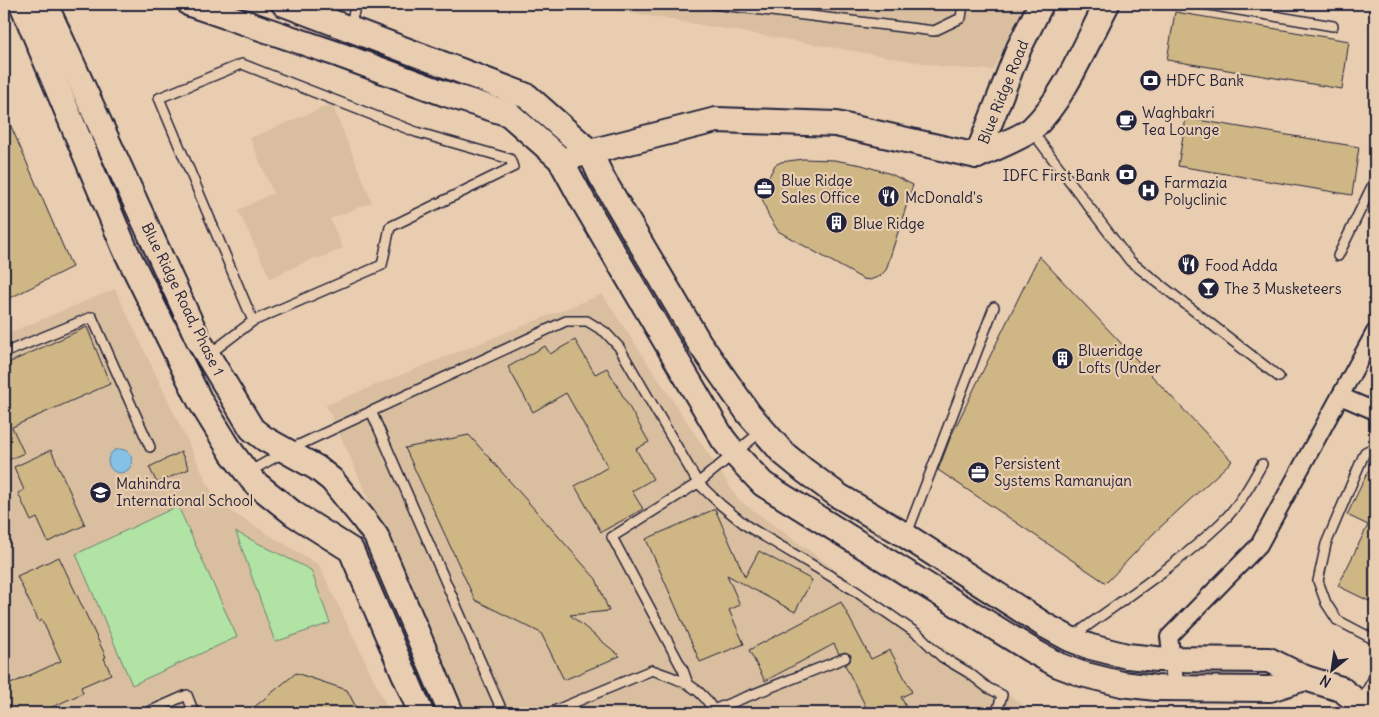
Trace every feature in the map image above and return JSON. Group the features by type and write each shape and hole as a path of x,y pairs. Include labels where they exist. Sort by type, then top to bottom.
{"street":[{"name":"Blue Ridge Road, Phase 1","path":"22,4 125,249 200,401 227,446 254,482 294,514 351,550 421,713"},
{"name":"Blue Ridge Road, Phase 1","path":"45,4 207,356 252,429 265,439 317,468 332,480 376,536 451,713"},
{"path":"190,4 508,114 560,160 723,439 763,484 1031,650 1058,665 1082,674 1122,684 1176,688 1270,689 1305,678"},
{"path":"284,4 527,96 590,152 601,176 700,344 749,414 783,452 839,496 906,536 1046,626 1070,639 1091,647 1126,656 1171,659 1269,660 1305,678 1341,689 1362,708"},
{"name":"Blue Ridge Road","path":"977,156 1019,48 1041,4"},
{"name":"Blue Ridge Road","path":"977,156 1031,130 1052,106 1080,59 1107,4"},
{"path":"560,160 716,120 836,124 977,156"},
{"path":"1176,688 1169,636 1259,545 1375,332"},
{"path":"1340,396 1375,411"}],"lane":[{"path":"350,28 356,4"},
{"path":"713,4 934,31 960,18 963,4"},
{"path":"1204,4 1333,26"},
{"path":"207,356 253,321 382,265 390,227 513,167 510,159 416,132 242,64 159,98 253,321"},
{"path":"1031,130 1130,261 1279,377"},
{"path":"1338,256 1375,180"},
{"path":"906,536 994,308"},
{"path":"4,353 92,318 150,447"},
{"path":"247,473 286,451 566,321 587,321 605,332 619,347 698,483 747,526 854,590 919,635 942,657 969,673 988,688 1002,695 998,709 994,713"},
{"path":"371,411 503,713"},
{"path":"688,684 683,670 612,537 698,483 763,430"},
{"path":"1375,447 1365,452 1326,544 1318,581 1326,603 1337,620 1375,640"},
{"path":"1070,639 1174,562 1222,522 1250,485 1262,464"},
{"path":"549,713 652,670 688,684 704,694 714,712 845,658"},
{"path":"1362,708 1375,676"},
{"path":"146,713 187,695 194,713"}],"shaded area":[{"path":"579,4 1026,4 993,70 952,68"},
{"path":"332,104 372,202 330,219 343,248 318,259 317,257 270,278 238,210 273,193 250,138"},
{"name":"Mahindra International School","path":"115,289 217,503 319,565 390,713 4,713 4,335"},
{"path":"602,294 739,500 1034,713 460,713 326,405"}],"green space":[{"path":"178,506 237,637 132,685 76,554"},
{"path":"236,532 311,570 330,623 275,642"}],"water":[{"path":"120,449 128,453 132,461 128,469 120,473 112,469 108,461 112,453"}],"building":[{"path":"1175,12 1349,41 1342,89 1167,60"},
{"path":"4,110 72,267 4,301"},
{"path":"1186,118 1359,147 1352,195 1178,166"},
{"name":"Blue Ridge","path":"803,159 834,160 862,165 891,174 913,185 886,270 880,276 870,280 863,279 778,231 768,215 762,198 763,188 775,165 781,162"},
{"name":"Blueridge Lofts (Under","path":"1039,256 1232,461 1154,533 1106,583 938,470 951,436"},
{"path":"87,327 110,384 12,427 24,453 4,462 4,365"},
{"path":"575,340 595,374 607,368 649,442 636,449 653,479 632,491 643,509 601,532 575,486 608,467 566,393 533,412 508,367 545,346 550,354"},
{"path":"469,435 596,579 609,611 570,615 620,656 564,680 541,633 475,600 405,448"},
{"path":"51,450 85,525 48,542 37,518 31,521 18,493 24,490 14,467"},
{"path":"181,452 189,469 157,483 149,467"},
{"path":"1375,457 1375,604 1338,586 1368,525 1347,515"},
{"path":"715,509 745,577 759,551 812,580 795,612 727,575 740,605 729,610 744,644 700,662 646,539"},
{"path":"59,557 106,657 104,658 111,674 81,687 83,693 39,713 4,713 4,687 61,661 42,620 39,622 17,576"},
{"path":"841,602 871,659 890,650 912,692 901,697 909,713 869,713 845,665 850,661 851,655 845,652 839,654 834,644 765,681 749,650"},
{"path":"296,673 347,690 359,713 247,713"}],"place":[{"name":"HDFC Bank","path":"1150,80"},
{"name":"Waghbakri Tea Lounge","path":"1126,121"},
{"name":"IDFC First Bank","path":"1126,175"},
{"name":"Blue Ridge Sales Office","path":"765,189"},
{"name":"Farmazia Polyclinic","path":"1148,191"},
{"name":"McDonald's","path":"889,197"},
{"name":"Blue Ridge","path":"837,223"},
{"name":"Food Adda","path":"1189,265"},
{"name":"The 3 Musketeers","path":"1208,288"},
{"name":"Blueridge Lofts (Under","path":"1062,359"},
{"name":"Persistent Systems Ramanujan","path":"978,472"},
{"name":"Mahindra International School","path":"100,492"}]}
